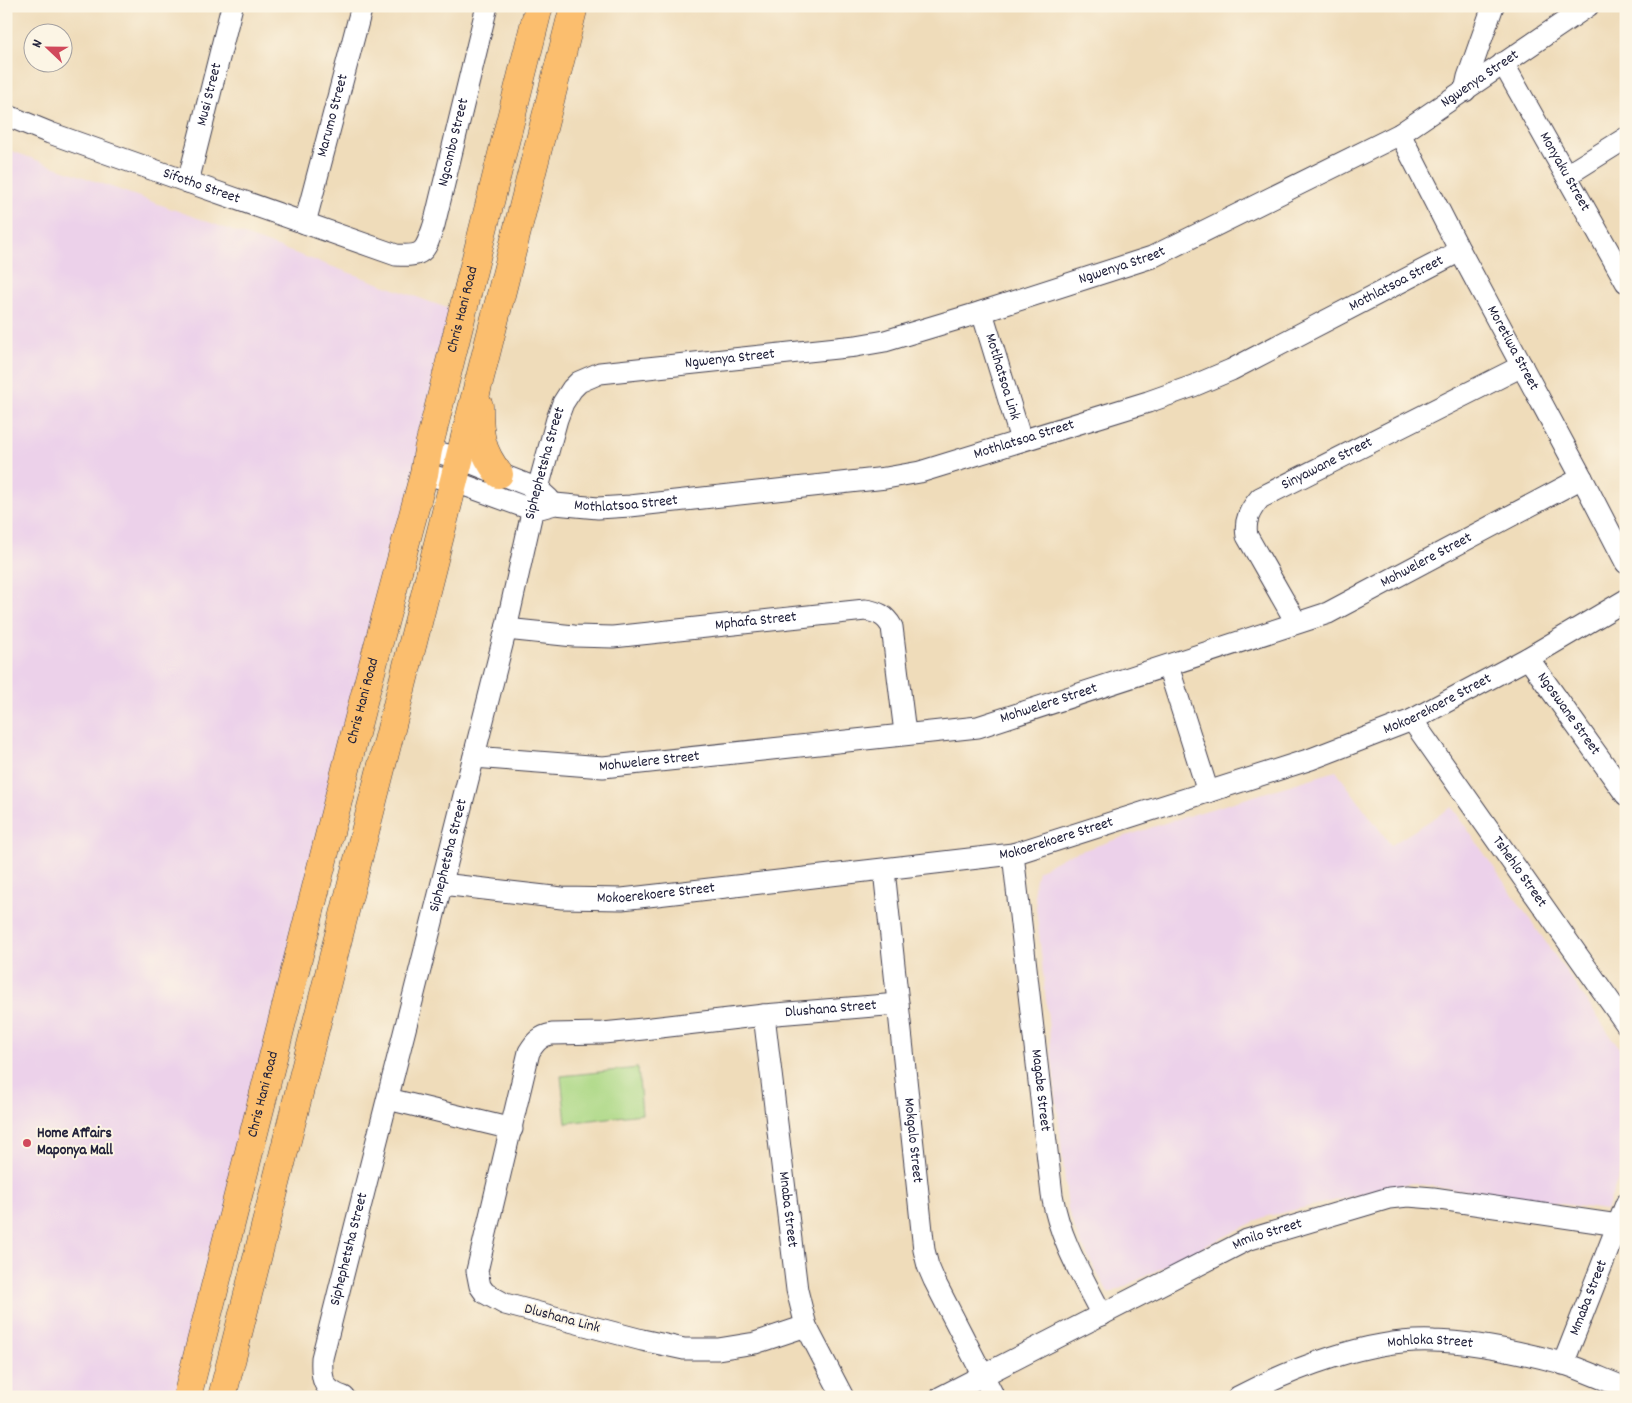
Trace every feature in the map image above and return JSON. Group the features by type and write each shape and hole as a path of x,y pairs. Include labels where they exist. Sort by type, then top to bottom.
{"main road":[{"name":"Chris Hani Road","path":"187,1397 364,698 426,462 539,6"},
{"path":"222,1397 574,6"},
{"path":"478,385 481,439 486,455 499,474"}],"street":[{"name":"Musi Street","path":"188,182 232,6"},
{"name":"Marumo Street","path":"304,223 362,6"},
{"name":"Ngcombo Street","path":"396,255 416,255 422,252 428,242 434,225 487,6"},
{"path":"1465,91 1468,77 1493,6"},
{"name":"Ngwenya Street","path":"600,373 856,346 885,341 1152,257 1400,134 1588,6"},
{"name":"Monyaku Street","path":"1503,63 1626,282"},
{"name":"Sifotho Street","path":"6,115 50,133 396,255"},
{"name":"Moretlwa Street","path":"1400,134 1460,252 1626,563"},
{"path":"1567,175 1626,138"},
{"name":"Mothlatsoa Street","path":"535,500 598,508 630,506 886,478 936,468 1148,402 1200,383 1231,370 1460,252"},
{"name":"Motlhatsoa Link","path":"982,312 1021,440"},
{"name":"Sinyawane Street","path":"1296,622 1247,536 1246,520 1260,498 1522,366"},
{"name":"Siphephetsha Street","path":"344,1397 332,1391 323,1381 321,1375 322,1358 506,629 535,500 563,404 579,382 600,373"},
{"path":"426,462 456,469 499,474 535,500"},
{"path":"456,469 535,500"},
{"name":"Mohwelere Street","path":"474,757 603,767 905,733 940,732 978,727 1328,613 1582,478"},
{"name":"Mokoerekoere Street","path":"442,884 562,898 622,899 1013,854 1311,759 1412,720 1528,658 1626,600"},
{"name":"Mphafa Street","path":"506,629 574,636 613,637 806,615 864,610 873,611 882,614 892,627 905,733"},
{"name":"Ngoswane Street","path":"1528,658 1626,795"},
{"path":"1168,666 1208,792"},
{"name":"Tshehlo Street","path":"1412,720 1626,1024"},
{"name":"Magabe Street","path":"1013,854 1056,1218 1064,1240 1102,1315"},
{"name":"Mokgalo Street","path":"884,870 924,1250 934,1280 994,1397"},
{"name":"Dlushana Street","path":"764,1015 898,1004"},
{"name":"Dlushana Link","path":"764,1015 643,1029 545,1035 534,1044 530,1052 477,1271 480,1286 485,1293 506,1304 642,1340 684,1349 718,1349 755,1343 806,1326"},
{"name":"Mnaba Street","path":"764,1015 797,1290 806,1326 842,1397"},
{"path":"388,1099 512,1129"},
{"name":"Mmilo Street","path":"941,1397 1247,1240 1389,1198 1408,1196 1433,1198 1622,1226"},
{"name":"Mmaba Street","path":"1563,1364 1622,1226 1626,1204"},
{"name":"Mohloka Street","path":"1238,1397 1268,1381 1366,1348 1400,1342 1433,1340 1475,1345 1563,1364 1626,1388"}],"shaded area":[{"path":"6,149 458,312 185,1397 6,1397"},
{"path":"1336,771 1391,845 1452,807 1626,1058 1626,1159 1606,1210 1411,1183 1264,1217 1109,1294 1078,1238 1068,1210 1034,887 1038,871 1066,856 1168,822"}],"green space":[{"path":"638,1068 642,1114 566,1123 561,1076"}],"place":[{"name":"Home Affairs Maponya Mall","path":"27,1143"}]}
